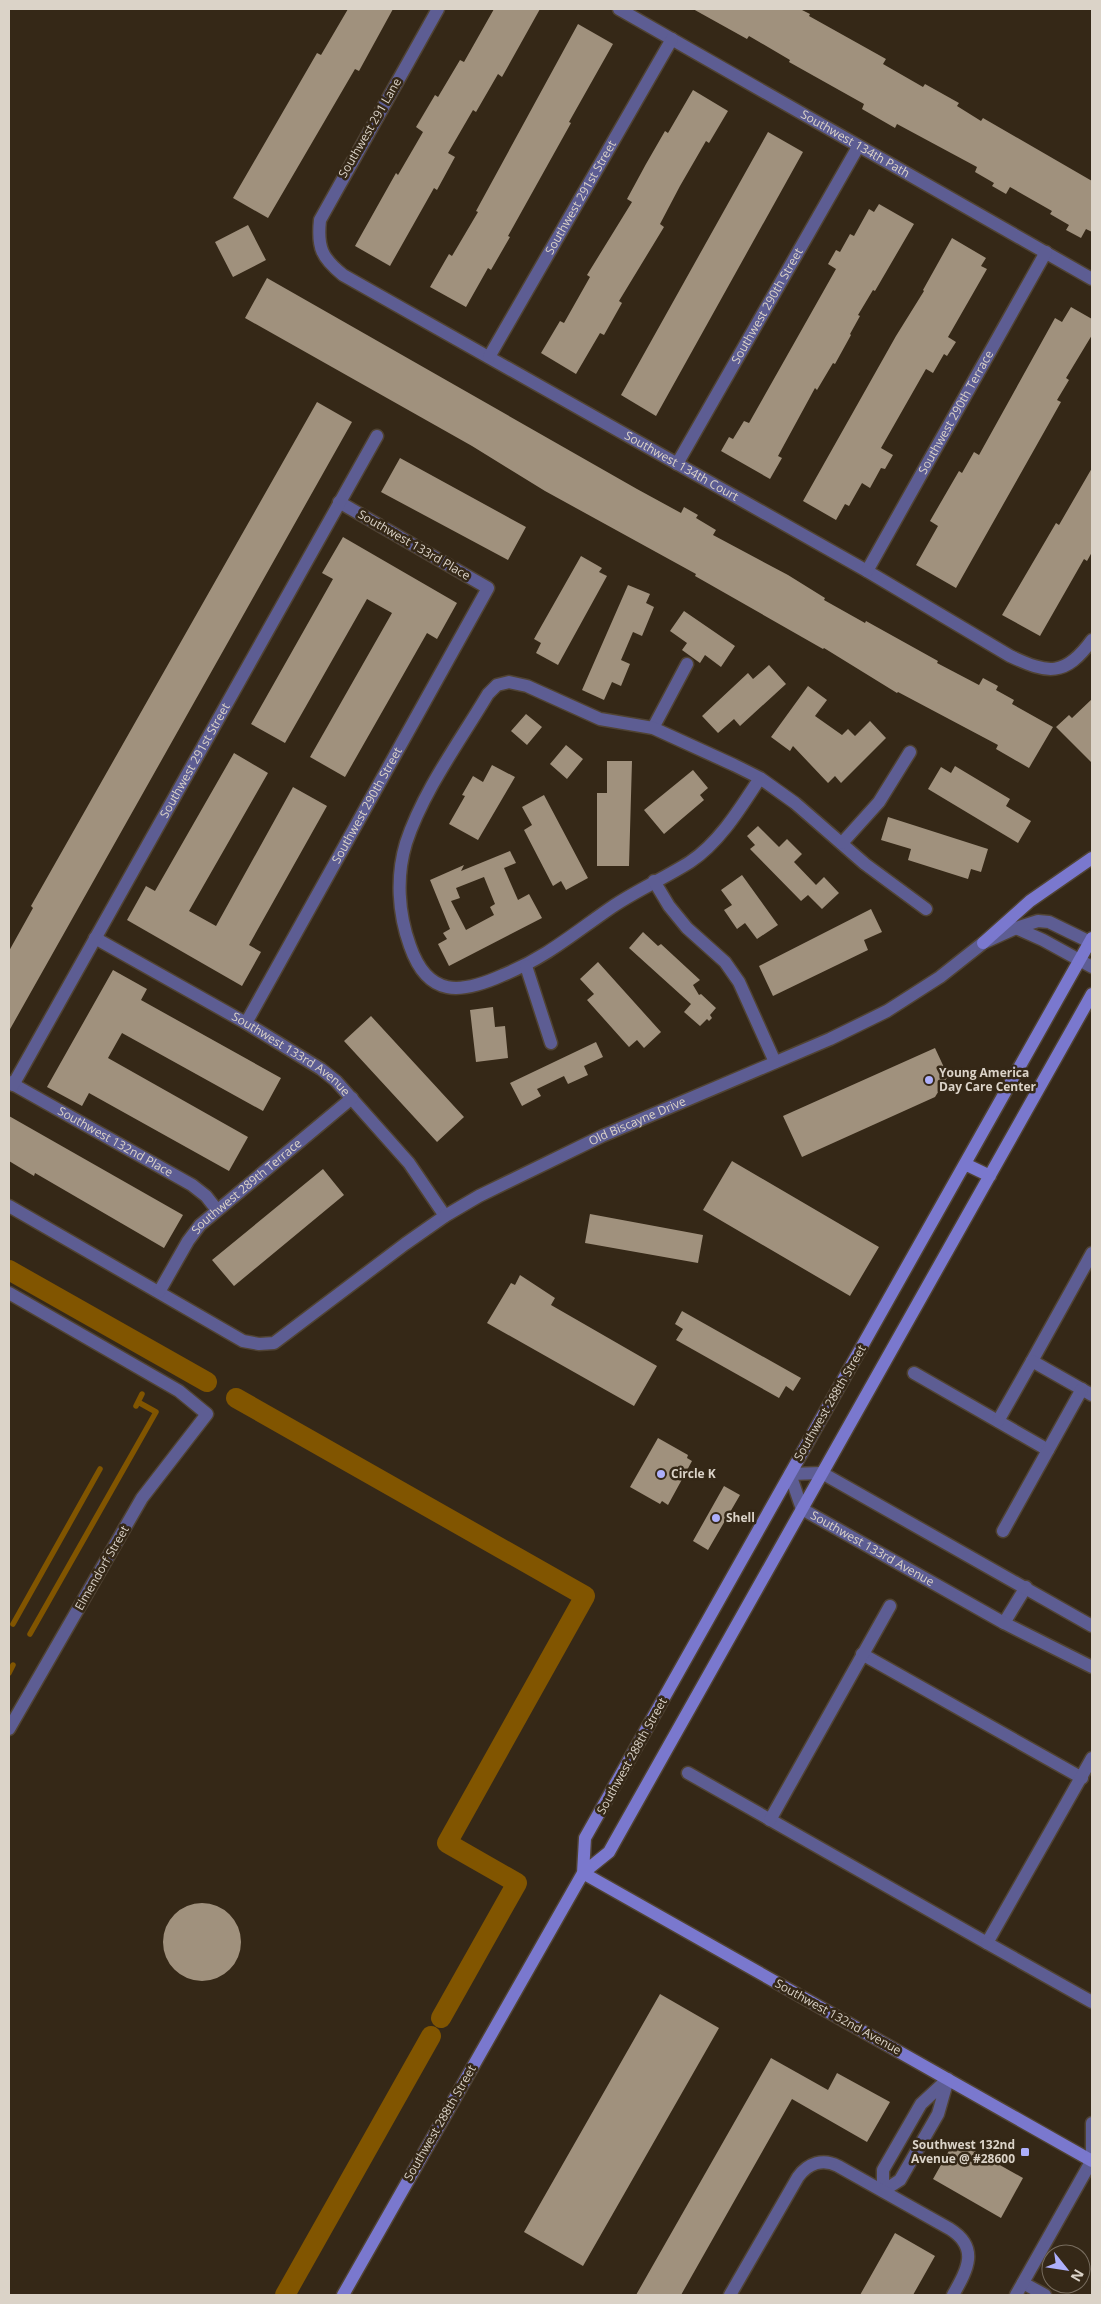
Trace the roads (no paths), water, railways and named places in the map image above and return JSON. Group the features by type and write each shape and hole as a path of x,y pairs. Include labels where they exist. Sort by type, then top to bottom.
{"main road":[{"path":"983,943 1030,901 1092,858"},
{"name":"Southwest 288th Street","path":"584,1873 585,1838 966,1164 1079,960 1092,941"},
{"name":"Southwest 288th Street","path":"343,2295 584,1873 609,1852 1092,994"},
{"path":"966,1164 990,1176"},
{"name":"Southwest 132nd Avenue","path":"584,1873 1092,2160"}],"street":[{"name":"Southwest 291 Lane","path":"321,251 318,235 320,220 326,206 438,9"},
{"name":"Southwest 134th Path","path":"619,9 1092,278"},
{"name":"Southwest 291st Street","path":"489,357 672,39"},
{"name":"Southwest 290th Street","path":"677,464 858,146"},
{"name":"Southwest 134th Court","path":"321,251 329,264 343,275 867,572 1010,656 1030,665 1049,670 1072,662 1092,640"},
{"name":"Southwest 290th Terrace","path":"867,572 1046,252"},
{"name":"Southwest 291st Street","path":"11,1084 377,436"},
{"name":"Southwest 133rd Place","path":"339,502 488,588"},
{"name":"Southwest 290th Street","path":"246,1023 488,588"},
{"path":"653,728 687,664"},
{"path":"760,778 740,808 706,849 690,862 654,881 609,909 543,957 474,987 460,989 445,987 431,980 419,968 406,937 400,911 401,868 406,844 417,815 488,694 497,684 509,682 527,686 600,719 653,728 760,778 795,803 865,864 926,910"},
{"path":"842,843 879,802 910,752"},
{"path":"654,881 669,906 687,928 725,962 739,982 775,1062"},
{"name":"Old Biscayne Drive","path":"158,1292 243,1341 259,1344 274,1343 354,1281 445,1216 517,1177 594,1140 830,1040 886,1010 940,977 983,943 1016,928 1038,921 1049,922 1092,941"},
{"path":"1016,928 1043,940 1092,967"},
{"name":"Southwest 133rd Avenue","path":"95,938 246,1023 308,1060 336,1081 409,1163 445,1216"},
{"path":"526,966 552,1043"},
{"name":"Southwest 132nd Place","path":"11,1084 192,1185 206,1196 217,1210"},
{"name":"Southwest 289th Terrace","path":"158,1292 188,1241 217,1210 352,1098"},
{"path":"9,1206 158,1292"},
{"path":"998,1421 1092,1253"},
{"name":"Elmendorf Street","path":"9,1293 179,1390 207,1414 142,1498 9,1729"},
{"path":"1004,1531 1048,1450 1087,1392 1032,1361"},
{"path":"914,1373 1048,1450"},
{"path":"790,1474 822,1473 1092,1626"},
{"name":"Southwest 133rd Avenue","path":"790,1474 802,1509 1004,1623 1092,1667"},
{"path":"1004,1623 1026,1587"},
{"path":"770,1820 890,1606"},
{"path":"862,1654 1082,1778"},
{"path":"988,1943 1092,1758"},
{"path":"688,1773 1092,2002"},
{"path":"883,2191 883,2170 920,2104 948,2079"},
{"path":"883,2191 900,2180 938,2114 948,2079"},
{"path":"1016,2295 1092,2160 1092,2123"},
{"path":"730,2295 793,2185 809,2166 821,2162 833,2163 956,2232 965,2243 968,2253 968,2264 952,2295"},
{"path":"1023,2283 1045,2295"}],"waterway":[{"path":"9,1270 207,1382"},
{"path":"136,1406 142,1394"},
{"path":"236,1398 585,1596 447,1843 517,1883 441,2018"},
{"path":"30,1634 156,1412 138,1402"},
{"path":"13,1624 100,1469"},
{"path":"9,1673 13,1665"},
{"path":"285,2295 431,2036"}],"place":[{"name":"Young America Day Care Center","path":"929,1080"},
{"name":"Circle K","path":"661,1474"},
{"name":"Shell","path":"716,1518"},
{"name":"Southwest 132nd Avenue @ #28600","path":"1025,2152"}]}
